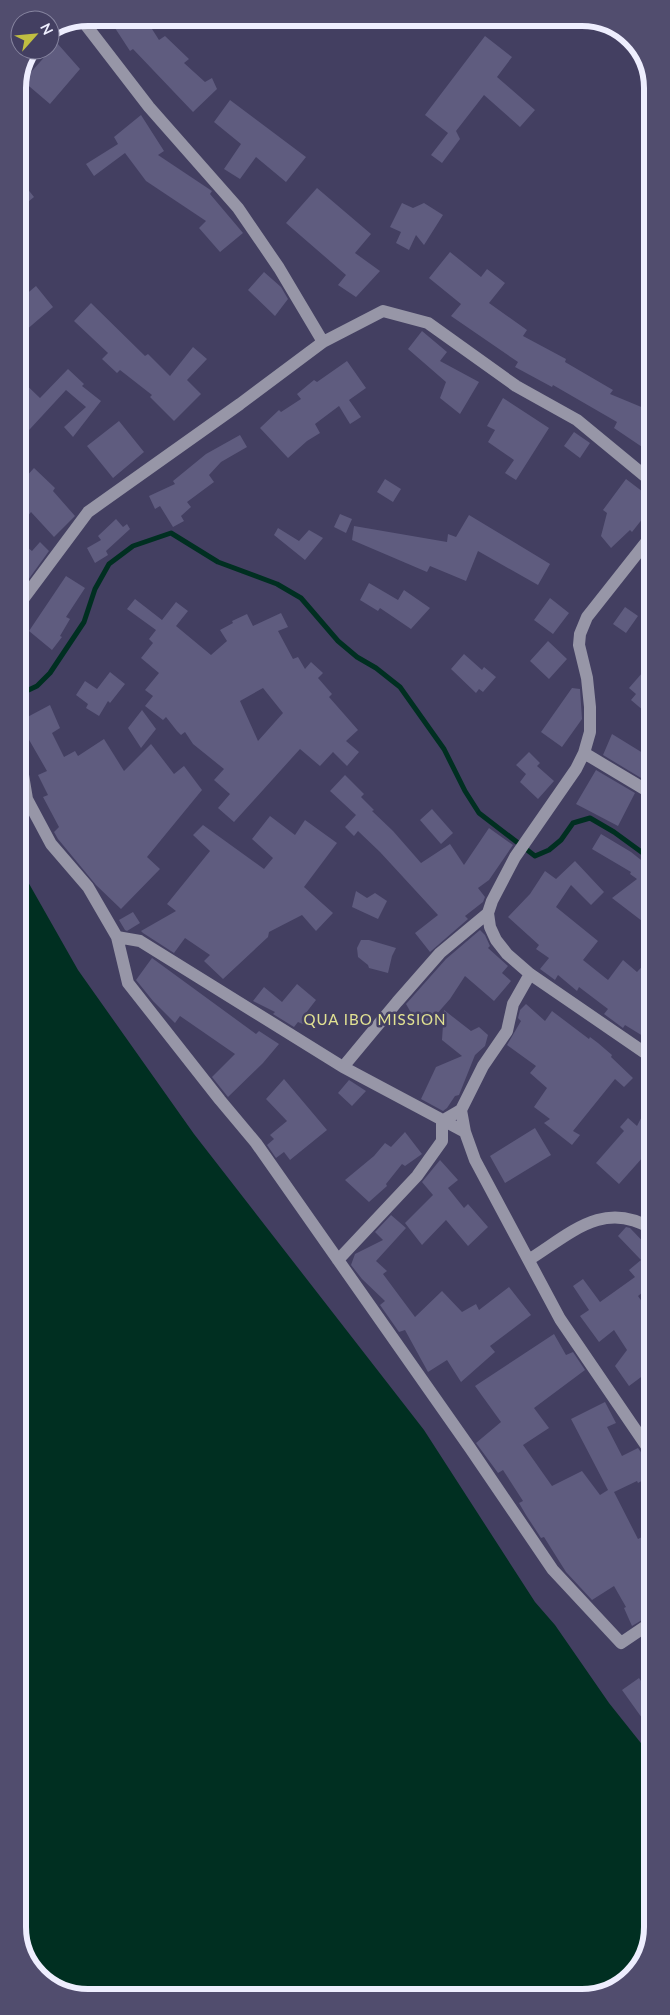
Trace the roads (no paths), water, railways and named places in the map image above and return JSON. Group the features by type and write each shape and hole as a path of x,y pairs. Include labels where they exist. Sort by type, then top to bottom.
{"street":[{"path":"87,26 149,107 238,208 280,268 323,342"},
{"path":"26,595 88,512 240,404 323,342 383,311 428,323 516,386 577,420 644,475"},
{"path":"644,545 586,617 580,634 578,645 588,678 590,707 590,732 584,753 576,769 516,855 492,901 488,913 490,928 496,940 507,954 530,974 644,1052"},
{"path":"584,753 644,789"},
{"path":"26,793 27,799 51,844 88,888 117,937 128,983 256,1143 470,1448 553,1570 620,1643 644,1627"},
{"path":"343,1067 440,953 488,913"},
{"path":"117,937 140,941 343,1067 465,1132"},
{"path":"442,1121 461,1110 483,1066 507,1032 513,1004 530,974"},
{"path":"461,1110 465,1132 476,1160 530,1259 560,1319 644,1442"},
{"path":"338,1260 417,1176 442,1141 442,1121"},
{"path":"530,1259 590,1222 608,1217 637,1220 644,1224"},
{"path":"641,1438 644,1435"}],"waterway":[{"path":"26,691 37,686 50,673 84,622 95,589 109,564 133,546 171,533 218,562 277,584 301,598 338,641 357,657 376,668 400,687 444,749 465,791 479,813 535,856 549,850 561,840 573,823 590,818 614,832 644,854"}],"district":[{"name":"QUA IBO MISSION","path":"375,1020"}]}
